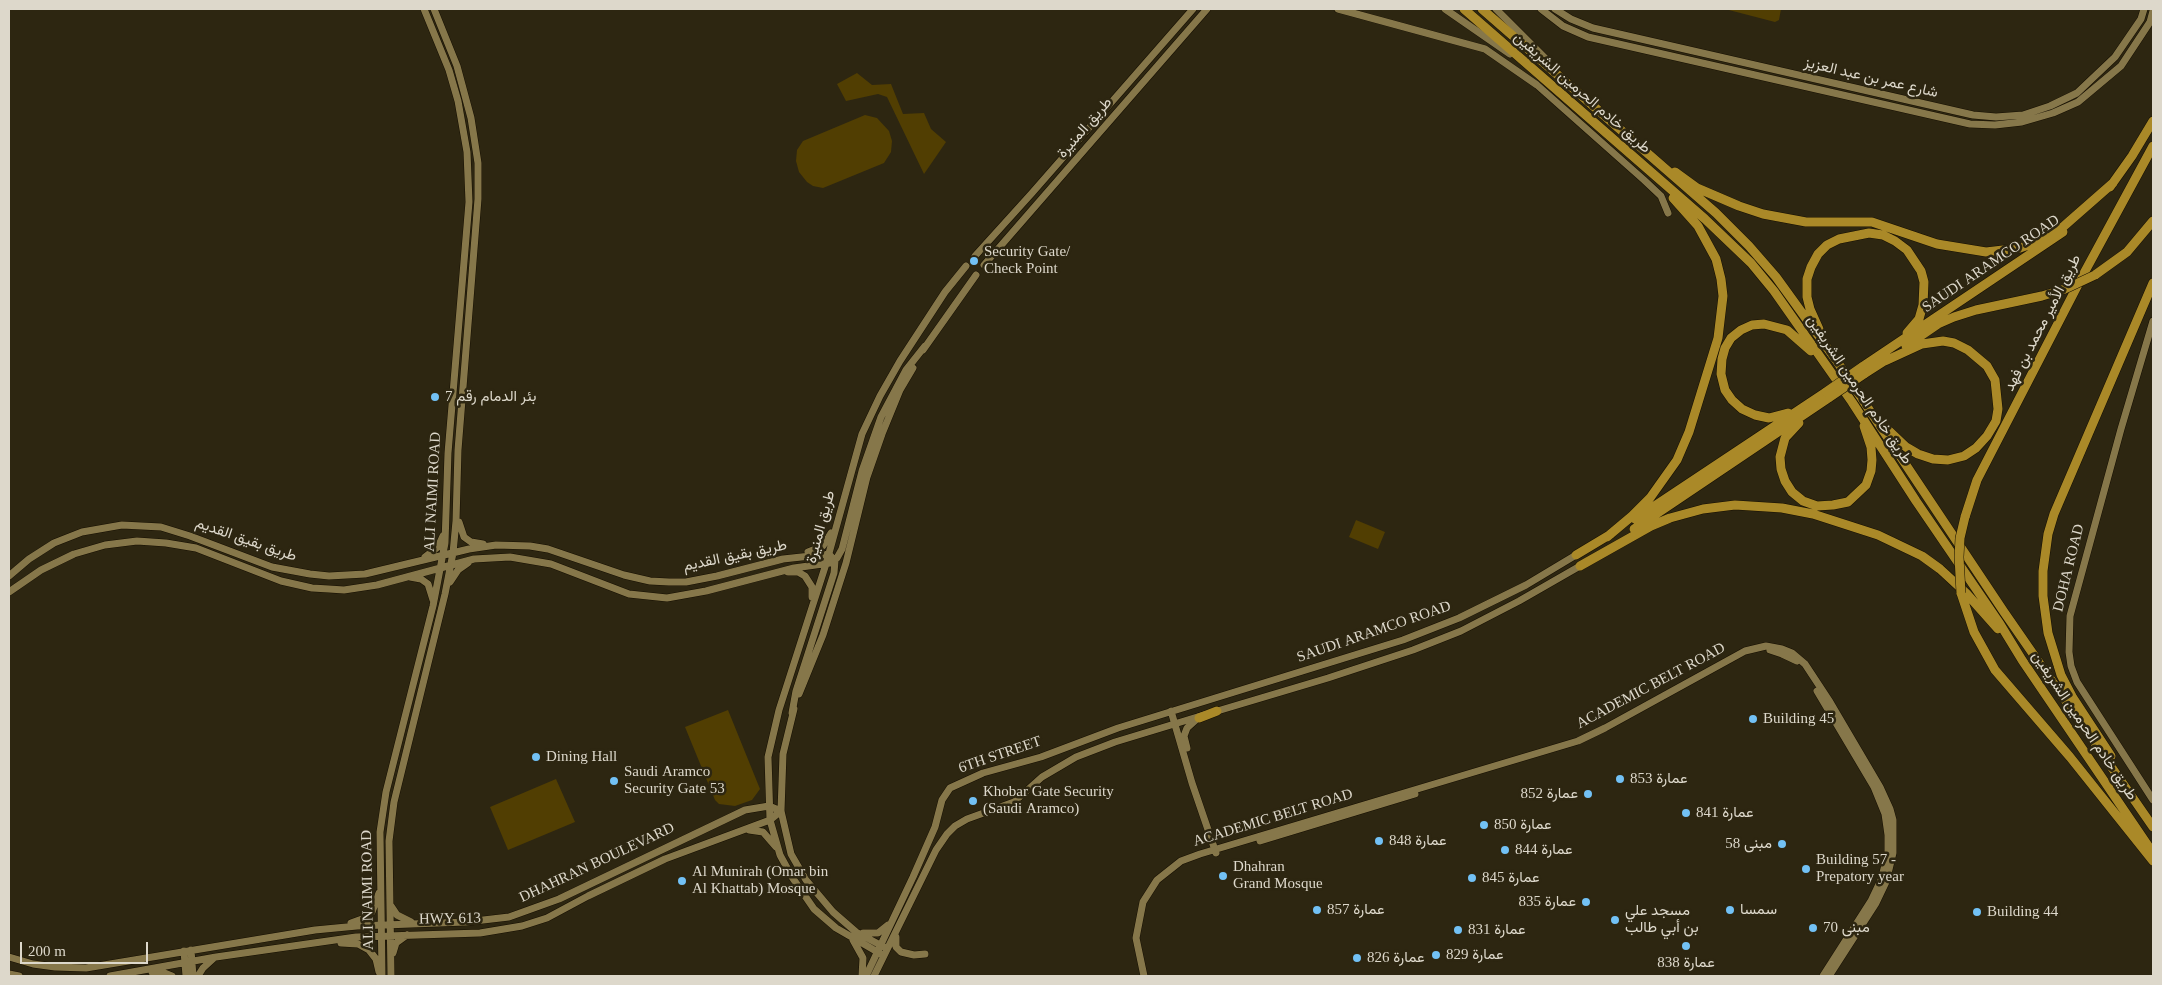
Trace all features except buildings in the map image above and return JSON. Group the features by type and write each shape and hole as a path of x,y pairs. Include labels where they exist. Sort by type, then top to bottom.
{"highway":[{"name":"طريق خادم الحرمين الشريفين","path":"1464,9 1705,219 1751,263 1774,291 1852,402 2022,660 2153,853"},
{"name":"طريق خادم الحرمين الشريفين","path":"1482,9 1716,213 1749,246 1776,277 1836,360 2004,612 2153,827"},
{"name":"SAUDI ARAMCO ROAD","path":"1815,399 1828,394 1886,356 2074,224 2113,183 2132,156 2153,120"},
{"path":"1632,140 1697,188 1763,214 1806,222 1872,222 1937,244 1986,252 2020,248 2037,242 2064,226 2113,183"},
{"name":"طريق الأمير محمد بن فهد","path":"2153,146 2083,275 1977,480 1965,516 1960,538 1959,557 1961,593 1974,632 1995,670 2070,757 2153,861"},
{"path":"1607,536 1632,516 1650,498 1677,460 1689,432 1704,386 1718,338 1722,316 1721,279 1709,244 1698,226 1641,163"},
{"name":"طريق الأمير محمد بن فهد","path":"1886,356 1954,316 2065,289 2095,275 2126,252 2153,221"},
{"path":"1836,360 1810,309 1807,297 1808,279 1811,267 1818,254 1827,245 1838,239 1856,234 1883,235 1895,241 1914,258 1924,282 1923,306 1918,319 1886,356"},
{"path":"2153,283 2054,514 2045,554 2043,596 2048,633 2061,675 2073,698 2153,822"},
{"path":"1815,399 1779,417 1769,418 1755,415 1742,408 1725,390 1721,374 1725,348 1731,338 1741,330 1752,325 1776,326 1788,330 1797,337 1828,369"},
{"path":"1869,410 1906,447 1918,454 1933,459 1948,460 1964,456 1976,448 1988,436 1996,421 1998,409 1995,380 1987,366 1968,350 1954,343 1934,342 1886,356"},
{"path":"1828,394 1790,432 1782,447 1780,457 1780,469 1785,482 1792,492 1803,501 1817,506 1848,502 1866,485 1871,471 1871,447 1852,402"},
{"path":"1580,566 1828,394"},
{"path":"1576,555 1815,399"},
{"path":"1580,566 1651,526 1703,509 1735,505 1782,508 1813,514 1898,543 1940,569 1984,612 2022,660"},
{"path":"1199,718 1218,711"}],"main road":[{"name":"ALI NAIMI ROAD","path":"391,976 381,885 379,847 385,799 433,606 443,556 447,519 448,453 469,202 469,168 465,136 456,94 424,9"},
{"name":"ALI NAIMI ROAD","path":"386,924 389,897 389,841 394,802 445,594 453,553 458,450 478,199 478,162 474,133 463,86 434,9"},
{"name":"طريق المنيرة","path":"974,256 1032,193 1193,9"},
{"name":"طريق المنيرة","path":"984,264 1206,9"},
{"path":"1338,9 1485,50 1537,85 1637,174 1661,196 1668,213"},
{"path":"1445,9 1544,78"},
{"path":"1496,9 1607,118"},
{"path":"1541,9 1563,26 1588,37 1970,124 1995,125 2030,120 2053,113 2078,102 2121,66 2150,22 2153,11"},
{"name":"شارع عمر بن عبد العزيز","path":"1555,9 1571,19 1593,28 1973,115 1996,117 2023,115 2050,106 2077,93 2116,57 2141,18 2144,9"},
{"name":"طريق المنيرة","path":"770,820 768,756 779,710 826,564 862,434 880,396 945,292 966,266"},
{"path":"864,976 863,958 854,935 820,898 797,866 787,840 781,811 783,754 802,669 834,573 835,560 842,549 862,471 881,418 906,370 976,275"},
{"name":"DOHA ROAD","path":"2153,324 2151,337 2121,429 2070,616 2071,666 2077,682 2153,800"},
{"path":"792,713 823,634 846,563 867,478 882,434 900,390 925,346"},
{"path":"456,508 460,530 464,537 475,544 496,545"},
{"path":"410,564 432,554 438,547 447,519"},
{"path":"783,558 823,546 838,519"},
{"name":"طريق بقيق القديم","path":"9,576 29,559 62,539 96,528 122,524 148,525 176,531 272,567 310,574 366,574 453,553 496,545 530,546 548,549 624,575 650,581 686,582 717,576 783,558 829,554"},
{"name":"طريق بقيق القديم","path":"9,592 40,570 74,554 105,545 137,542 166,543 196,548 281,581 312,588 344,590 360,588 474,560 510,557 538,561 562,568 619,591 654,598 693,594 778,572 826,564 835,560"},
{"path":"829,554 835,560"},
{"name":"SAUDI ARAMCO ROAD","path":"1171,711 1404,640 1459,618 1526,585 1576,555"},
{"path":"445,594 458,570 474,560"},
{"name":"SAUDI ARAMCO ROAD","path":"1175,723 1328,678 1413,650 1460,631 1519,601 1580,566"},
{"path":"778,572 794,571 805,576 812,587 812,607"},
{"path":"405,577 416,577 428,584 432,593 433,606"},
{"name":"ACADEMIC BELT ROAD","path":"1216,851 1578,741 1745,651 1758,647 1774,647 1792,653 1811,673 1880,787 1893,820 1893,853 1886,882 1876,903 1829,976"},
{"name":"ACADEMIC BELT ROAD","path":"1146,976 1137,951 1136,938 1143,902 1158,880 1172,867 1189,858 1586,741 1740,658 1758,651 1770,650 1796,661 1809,676 1874,787 1887,825 1888,854 1882,880 1871,901 1823,976"},
{"path":"1171,711 1192,783 1216,851"},
{"name":"6TH STREET","path":"864,976 897,912 935,827 939,807 950,788 983,773 1041,757 1079,741 1171,711"},
{"path":"1196,792 1184,736 1191,723 1199,718"},
{"path":"874,976 936,850 946,834 955,826 967,819 1014,802 1042,777 1076,757 1115,742 1175,723"},
{"path":"769,806 781,811"},
{"name":"DHAHRAN BOULEVARD","path":"9,957 55,967 86,968 279,934 336,927 489,920 509,917 536,909 745,810 769,806"},
{"name":"HWY 613","path":"110,976 216,957 323,942 387,935 480,933 501,930 547,918 641,869 770,820 781,811"},
{"path":"770,820 780,855"},
{"path":"743,830 763,832 772,841 798,888 814,909 836,928 886,952"},
{"path":"336,927 367,916 375,907 381,885"},
{"path":"389,897 392,909 397,916 405,921 419,924"},
{"path":"854,935 882,932 897,912"},
{"path":"897,929 895,944 898,950 910,954 925,954"},
{"path":"391,965 396,943 408,934"},
{"name":"ALI NAIMI ROAD","path":"381,976 387,935"},
{"path":"323,942 364,946 376,959 381,976"},
{"path":"188,951 193,961 194,976"},
{"path":"186,976 185,963 188,951"},
{"path":"198,976 203,968 216,957"},
{"path":"139,971 162,972 172,976"},
{"path":"9,974 19,976"}],"shaded area":[{"path":"1725,9 1781,9 1779,20 1775,22"},
{"path":"857,73 872,85 891,84 903,114 924,113 931,129 946,142 924,174 887,97 878,94 846,101 837,84"},
{"path":"865,115 877,118 889,131 892,141 891,152 884,163 823,188 813,186 807,182 799,172 796,161 797,150 803,141"},
{"path":"1356,520 1385,532 1378,549 1349,537"},
{"path":"728,710 760,789 752,800 735,806 719,804 715,800 685,727"},
{"path":"556,779 575,822 508,850 490,807"}],"place":[{"name":"Security Gate/ Check Point","path":"974,261"},
{"name":"بئر الدمام رقم 7","path":"435,397"},
{"name":"Building 45","path":"1753,719"},
{"name":"Dining Hall","path":"536,757"},
{"name":"عمارة 853","path":"1620,779"},
{"name":"Saudi Aramco Security Gate 53","path":"614,781"},
{"name":"عمارة 852","path":"1588,794"},
{"name":"Khobar Gate Security (Saudi Aramco)","path":"973,801"},
{"name":"عمارة 841","path":"1686,813"},
{"name":"عمارة 850","path":"1484,825"},
{"name":"عمارة 848","path":"1379,841"},
{"name":"مبنى 58","path":"1782,844"},
{"name":"عمارة 844","path":"1505,850"},
{"name":"Building 57 - Prepatory year","path":"1806,869"},
{"name":"Dhahran Grand Mosque","path":"1223,876"},
{"name":"عمارة 845","path":"1472,878"},
{"name":"Al Munirah (Omar bin Al Khattab) Mosque","path":"682,881"},
{"name":"عمارة 835","path":"1586,902"},
{"name":"عمارة 857","path":"1317,910"},
{"name":"سمسا","path":"1730,910"},
{"name":"Building 44","path":"1977,912"},
{"name":"مسجد علي بن أبي طالب","path":"1615,920"},
{"name":"مبنى 70","path":"1813,928"},
{"name":"عمارة 831","path":"1458,930"},
{"name":"عمارة 838","path":"1686,946"},
{"name":"عمارة 829","path":"1436,955"},
{"name":"عمارة 826","path":"1357,958"}]}
